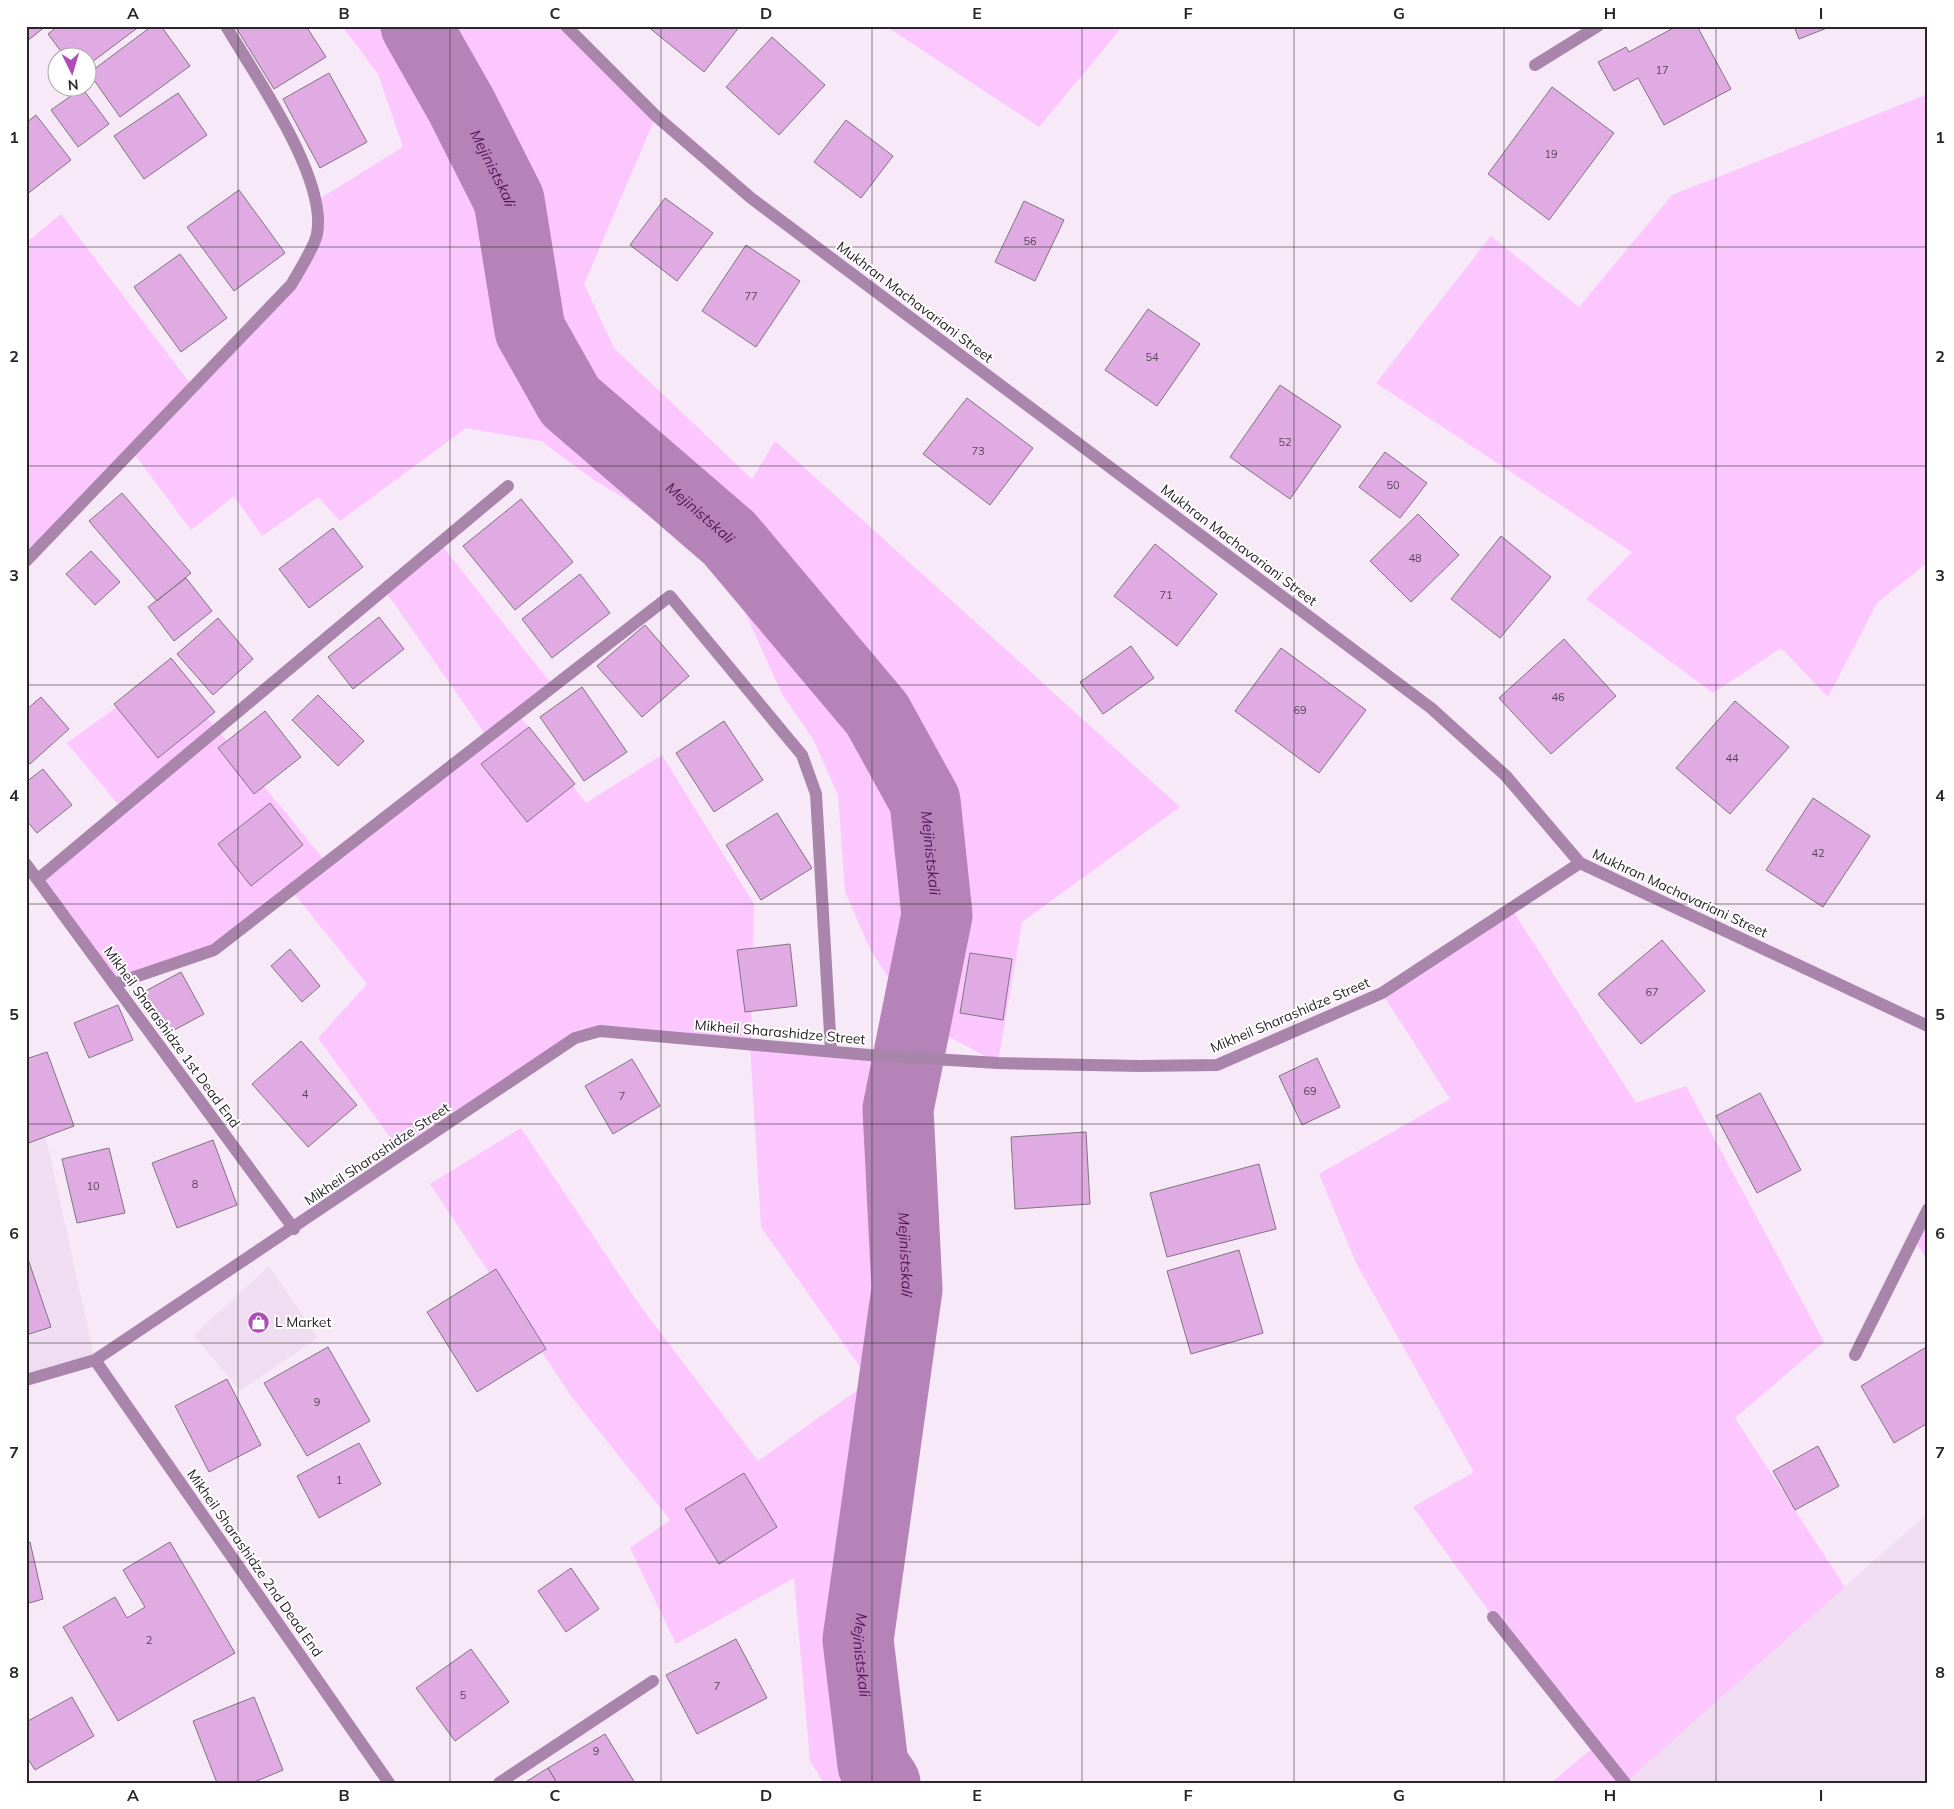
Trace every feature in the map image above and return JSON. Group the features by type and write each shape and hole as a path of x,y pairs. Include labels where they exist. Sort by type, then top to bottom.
{"street":[{"path":"26,561 291,285 317,234 316,201 297,145 226,26"},
{"name":"Mukhran Machavariani Street","path":"566,26 656,116 752,198 1431,708 1506,776 1580,863 1928,1026"},
{"path":"1536,65 1598,26"},
{"path":"38,880 508,486"},
{"path":"114,984 214,950 670,596 802,755 816,794 830,1052"},
{"name":"Mikheil Sharashidze Street","path":"26,1380 96,1360 294,1229 575,1038 600,1031 830,1052 998,1063 1140,1066 1217,1065 1382,993 1580,863"},
{"name":"Mikheil Sharashidze 1st Dead End","path":"26,864 294,1229"},
{"path":"1855,1355 1928,1209"},
{"name":"Mikheil Sharashidze 2nd Dead End","path":"96,1360 389,1783"},
{"path":"1492,1617 1625,1783"},
{"path":"499,1783 653,1681"}],"shaded area":[{"path":"342,26 566,26 656,116 584,284 614,348 752,479 775,441 1180,807 1022,922 998,1063 916,1019 871,951 845,892 838,795 813,739 782,694 735,590 691,538 594,480 541,441 466,428 340,521 318,497 262,536 234,496 191,530 132,451 26,561 26,243 61,214 193,387 291,285 317,234 316,201 403,147 378,74"},
{"path":"886,26 1123,26 1039,127"},
{"path":"1928,94 1928,562 1877,603 1828,697 1781,648 1713,693 1586,599 1632,552 1376,383 1491,236 1579,307 1672,195"},
{"path":"440,543 553,686 518,714 586,803 662,755 754,904 751,1045 869,1055 898,1109 907,1289 858,1640 873,1764 885,1783 824,1783 810,1761 794,1578 676,1644 630,1548 670,1520 571,1396 430,1184 521,1128 641,1307 758,1461 870,1381 761,1227 750,1045 600,1031 575,1038 403,1155 318,1038 367,984 291,890 214,950 114,984 38,879 122,809 67,743 165,672 217,729 326,862 487,737 384,589"},
{"path":"1511,908 1636,1103 1686,1086 1824,1342 1735,1418 1845,1587 1625,1783 1551,1783 1595,1746 1493,1617 1413,1507 1474,1472 1356,1263 1319,1174 1450,1099 1382,993"},
{"path":"26,1048 95,1360 26,1380"},
{"path":"1928,1209 1928,1261 1913,1238"},
{"name":"L Market","path":"269,1266 318,1338 240,1391 194,1335"},
{"path":"1928,1513 1928,1783 1624,1782"}],"building":[{"path":"26,26 46,26 26,42"},
{"path":"58,26 140,26 98,58 98,48 58,48 48,34"},
{"path":"152,26 161,26 190,66 120,117 98,86 98,66"},
{"path":"235,26 306,26 326,57 274,89"},
{"path":"647,26 740,26 704,72"},
{"path":"1677,26 1697,26 1731,89 1664,125 1638,78 1614,91 1598,62 1626,47 1629,52"},
{"path":"1794,26 1832,26 1799,39"},
{"path":"772,37 825,85 779,135 726,87"},
{"path":"329,73 367,142 320,168 283,99"},
{"path":"1552,87 1614,133 1549,220 1488,174"},
{"path":"178,93 207,135 144,179 114,136"},
{"path":"68,98 90,98 109,124 78,147 51,110"},
{"path":"36,115 71,160 26,195 26,123"},
{"path":"846,120 893,156 861,198 814,162"},
{"path":"239,190 285,253 234,291 187,227"},
{"path":"665,198 713,233 677,281 630,245"},
{"path":"1024,201 1064,220 1035,281 995,262"},
{"path":"746,245 800,281 756,347 702,311"},
{"path":"180,254 227,318 181,352 134,287"},
{"path":"1148,309 1200,344 1157,406 1105,370"},
{"path":"1280,385 1341,426 1290,499 1230,457"},
{"path":"967,398 1033,448 990,505 923,454"},
{"path":"1385,452 1427,483 1400,518 1359,487"},
{"path":"122,493 191,573 157,601 89,521"},
{"path":"521,499 573,562 515,610 463,546"},
{"path":"1418,514 1459,555 1411,602 1370,561"},
{"path":"333,528 363,567 309,608 279,569"},
{"path":"1501,536 1551,577 1500,638 1451,599"},
{"path":"1155,544 1217,594 1177,646 1114,596"},
{"path":"91,551 120,582 95,605 66,574"},
{"path":"580,574 610,613 552,658 522,619"},
{"path":"186,578 212,611 174,641 148,607"},
{"path":"379,617 404,649 353,689 328,657"},
{"path":"218,618 253,659 213,695 177,654"},
{"path":"645,625 689,676 642,717 597,666"},
{"path":"1564,639 1616,696 1551,754 1499,698"},
{"path":"1131,646 1154,678 1103,714 1080,682"},
{"path":"1281,648 1366,710 1319,773 1235,711"},
{"path":"171,658 215,712 158,758 114,704"},
{"path":"582,687 627,752 584,781 540,717"},
{"path":"318,695 364,741 338,766 292,720"},
{"path":"41,697 69,729 30,764 26,759 26,710"},
{"path":"1735,701 1789,747 1730,814 1676,768"},
{"path":"265,711 301,757 254,794 218,748"},
{"path":"724,721 763,780 714,812 676,753"},
{"path":"529,727 575,784 527,822 481,764"},
{"path":"43,769 72,805 37,833 26,820 26,782"},
{"path":"1813,798 1870,836 1823,907 1766,870"},
{"path":"270,803 303,845 251,886 218,844"},
{"path":"777,813 812,868 761,900 726,845"},
{"path":"1662,940 1705,991 1641,1044 1598,994"},
{"path":"790,944 797,1006 745,1012 737,950"},
{"path":"290,949 320,986 302,1002 271,966"},
{"path":"970,953 1012,959 1003,1020 960,1013"},
{"path":"181,972 204,1014 163,1036 140,994"},
{"path":"118,1005 133,1040 89,1058 74,1023"},
{"path":"301,1041 357,1105 308,1147 252,1084"},
{"path":"47,1052 74,1126 26,1144 26,1059"},
{"path":"1317,1058 1340,1107 1302,1125 1279,1076"},
{"path":"632,1059 660,1106 613,1134 585,1086"},
{"path":"1760,1093 1801,1170 1757,1193 1716,1116"},
{"path":"1086,1132 1090,1204 1015,1209 1011,1137"},
{"path":"213,1140 237,1205 177,1228 152,1163"},
{"path":"109,1148 125,1213 77,1223 62,1159"},
{"path":"1259,1164 1276,1229 1167,1257 1150,1193"},
{"path":"1239,1250 1263,1333 1191,1354 1167,1271"},
{"path":"26,1253 51,1327 26,1335"},
{"path":"496,1269 546,1349 477,1392 427,1312"},
{"path":"1928,1346 1928,1423 1894,1443 1861,1386"},
{"path":"328,1347 370,1421 307,1456 264,1383"},
{"path":"227,1379 261,1445 209,1472 175,1406"},
{"path":"359,1443 381,1484 319,1518 297,1476"},
{"path":"1818,1446 1839,1486 1795,1510 1773,1471"},
{"path":"744,1473 777,1527 719,1564 685,1509"},
{"path":"30,1542 43,1599 26,1604 26,1543"},
{"path":"170,1542 235,1653 118,1721 63,1627 115,1597 127,1618 145,1607 123,1570"},
{"path":"571,1568 599,1609 566,1632 538,1591"},
{"path":"736,1639 767,1698 697,1734 666,1675"},
{"path":"471,1649 509,1702 455,1741 416,1688"},
{"path":"72,1697 94,1736 35,1770 26,1756 26,1722"},
{"path":"254,1697 283,1770 252,1783 217,1783 193,1721"},
{"path":"605,1734 635,1783 557,1783 548,1768"},
{"path":"548,1768 557,1783 524,1783"}],"waterway":[{"name":"Mejinistskali","path":"416,26 461,105 509,200 530,330 570,401 729,538 877,714 925,801 937,915 898,1109 907,1289 858,1640 873,1765 885,1783"}],"place":[{"name":"L Market","path":"259,1322"}]}
